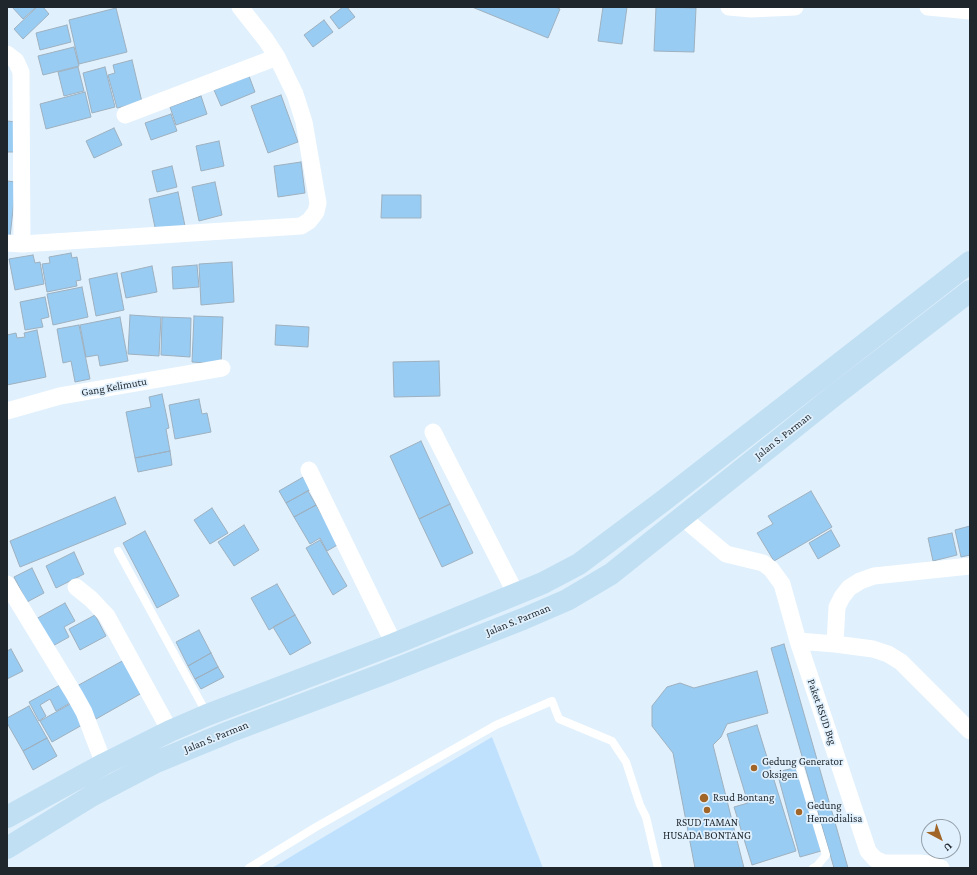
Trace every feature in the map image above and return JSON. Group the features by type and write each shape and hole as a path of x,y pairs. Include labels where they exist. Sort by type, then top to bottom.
{"main road":[{"name":"Jalan S. Parman","path":"7,817 104,764 170,731 207,715 394,644 543,583 579,564 670,496 970,262"},
{"name":"Jalan S. Parman","path":"7,848 92,795 156,762 229,732 516,622 568,600 611,574 835,395 970,291"}],"street":[{"path":"7,54 16,61 21,72 14,243 301,226 309,221 316,212 318,203 304,122 295,94 277,57 266,40 240,7"},
{"path":"729,7 751,9 795,7"},
{"path":"928,7 970,11"},
{"path":"125,115 277,57"},
{"name":"Gang Kelimutu","path":"7,411 60,396 222,368"},
{"path":"433,432 516,594"},
{"path":"309,470 394,644"},
{"name":"Paket RSUD Btg","path":"682,517 726,554 763,563 771,569 782,584 798,641 868,851 875,859 884,863 919,863 929,864 941,868"},
{"path":"835,644 837,607 849,588 860,581 874,576 970,566"},
{"path":"7,584 84,712 104,764"},
{"path":"76,587 91,599 107,616 170,731"},
{"path":"798,641 874,649 888,654 901,662 970,731"}],"lane":[{"path":"118,551 207,715"},
{"path":"249,868 316,826 496,725 552,702 559,719 612,741 626,762 640,805 646,817 658,868"},
{"path":"798,762 826,855 813,868"}],"shaded area":[{"path":"492,737 543,868 272,868 307,847"}],"building":[{"path":"12,7 36,7 23,19"},
{"path":"37,7 43,7 49,14 23,39 14,29"},
{"path":"343,7 347,7 355,17 339,29 330,17"},
{"path":"472,7 555,7 560,9 548,38"},
{"path":"603,7 627,7 622,44 598,41"},
{"path":"656,7 696,8 694,52 654,51"},
{"path":"116,8 127,52 79,64 69,20"},
{"path":"324,20 333,32 313,47 304,35"},
{"path":"67,25 71,42 40,50 36,33"},
{"path":"74,47 79,66 43,75 38,56"},
{"path":"132,60 142,102 117,108 108,75 115,73 113,65"},
{"path":"78,67 84,91 64,96 58,72"},
{"path":"105,67 115,107 92,113 83,73"},
{"path":"249,76 255,92 221,106 214,90"},
{"path":"85,92 91,117 46,129 40,104"},
{"path":"281,95 298,142 268,153 251,106"},
{"path":"201,96 207,114 176,125 170,107"},
{"path":"171,114 177,131 151,140 145,123"},
{"path":"7,121 17,122 14,152 7,152"},
{"path":"114,128 122,145 94,158 86,141"},
{"path":"219,141 224,166 201,171 196,146"},
{"path":"301,162 305,193 278,197 274,166"},
{"path":"172,166 177,187 157,192 152,171"},
{"path":"7,181 16,182 10,237 7,237"},
{"path":"215,182 222,215 199,221 192,187"},
{"path":"178,192 185,226 156,232 149,199"},
{"path":"382,195 421,195 421,218 381,218"},
{"path":"71,253 72,258 77,257 81,280 76,281 77,286 47,292 42,264 50,263 49,257"},
{"path":"33,255 35,263 40,262 44,284 15,290 9,259"},
{"path":"232,262 234,302 201,305 199,264"},
{"path":"197,265 199,287 173,289 172,267"},
{"path":"152,266 157,292 126,298 121,273"},
{"path":"117,273 124,310 96,316 89,279"},
{"path":"82,287 88,317 53,325 47,294"},
{"path":"45,297 49,317 41,319 43,327 25,330 20,302"},
{"path":"130,315 161,317 159,356 128,354"},
{"path":"194,316 223,317 221,364 192,362"},
{"path":"120,317 128,361 100,366 98,355 86,357 80,325"},
{"path":"162,317 191,318 190,357 161,355"},
{"path":"79,325 90,379 75,382 71,361 63,363 57,329"},
{"path":"276,325 309,327 308,347 275,345"},
{"path":"37,330 46,377 7,385 7,335 16,333 17,338 25,337 24,333"},
{"path":"439,361 440,396 394,397 393,362"},
{"path":"162,394 169,428 166,429 170,451 135,458 126,412 151,407 149,397"},
{"path":"199,399 202,414 207,413 211,432 175,439 169,405"},
{"path":"421,441 450,504 419,519 390,456"},
{"path":"170,451 172,465 138,472 135,458"},
{"path":"305,476 313,488 286,503 279,491"},
{"path":"308,491 316,505 294,517 286,503"},
{"path":"811,491 832,527 774,561 757,533 773,524 768,516"},
{"path":"115,497 126,524 20,567 10,541"},
{"path":"450,504 473,553 442,567 419,519"},
{"path":"316,505 339,544 327,551 320,538 310,544 294,517"},
{"path":"212,508 228,533 210,544 194,520"},
{"path":"244,525 259,550 234,566 218,542"},
{"path":"970,526 970,555 961,557 955,530"},
{"path":"831,530 840,546 818,559 809,543"},
{"path":"145,531 179,596 157,608 123,543"},
{"path":"952,533 957,555 933,561 928,538"},
{"path":"320,540 347,586 333,595 306,548"},
{"path":"74,552 84,574 56,588 46,566"},
{"path":"32,568 44,593 27,602 14,577"},
{"path":"277,584 295,615 269,630 251,598"},
{"path":"65,603 75,621 64,627 69,637 49,648 34,620"},
{"path":"95,615 106,636 80,650 69,629"},
{"path":"295,615 311,643 290,655 273,627"},
{"path":"199,630 211,653 188,666 176,642"},
{"path":"784,644 848,868 834,868 771,648"},
{"path":"11,649 23,671 7,679 7,651"},
{"path":"211,653 218,667 195,679 188,666"},
{"path":"124,660 142,693 96,719 77,686"},
{"path":"218,667 224,677 201,689 195,679"},
{"name":"RSUD TAMAN HUSADA BONTANG","path":"757,671 768,713 727,724 721,737 713,745 744,868 695,868 673,753 652,726 652,706 667,687 680,683 694,688"},
{"path":"60,685 70,703 56,711 50,699 40,705 46,716 39,721 29,702"},
{"path":"72,703 84,724 52,742 40,721"},
{"path":"29,706 47,738 23,751 7,723 7,718"},
{"name":"Gedung Generator Oksigen","path":"757,725 796,851 752,865 734,807 748,803 727,734"},
{"path":"47,738 57,756 33,770 23,751"},
{"name":"Gedung Hemodialisa","path":"798,767 821,851 800,857 777,772"}],"place":[{"name":"Gedung Generator Oksigen","path":"754,768"},
{"name":"Rsud Bontang","path":"704,798"},
{"name":"RSUD TAMAN HUSADA BONTANG","path":"707,810"},
{"name":"Gedung Hemodialisa","path":"799,812"}]}
